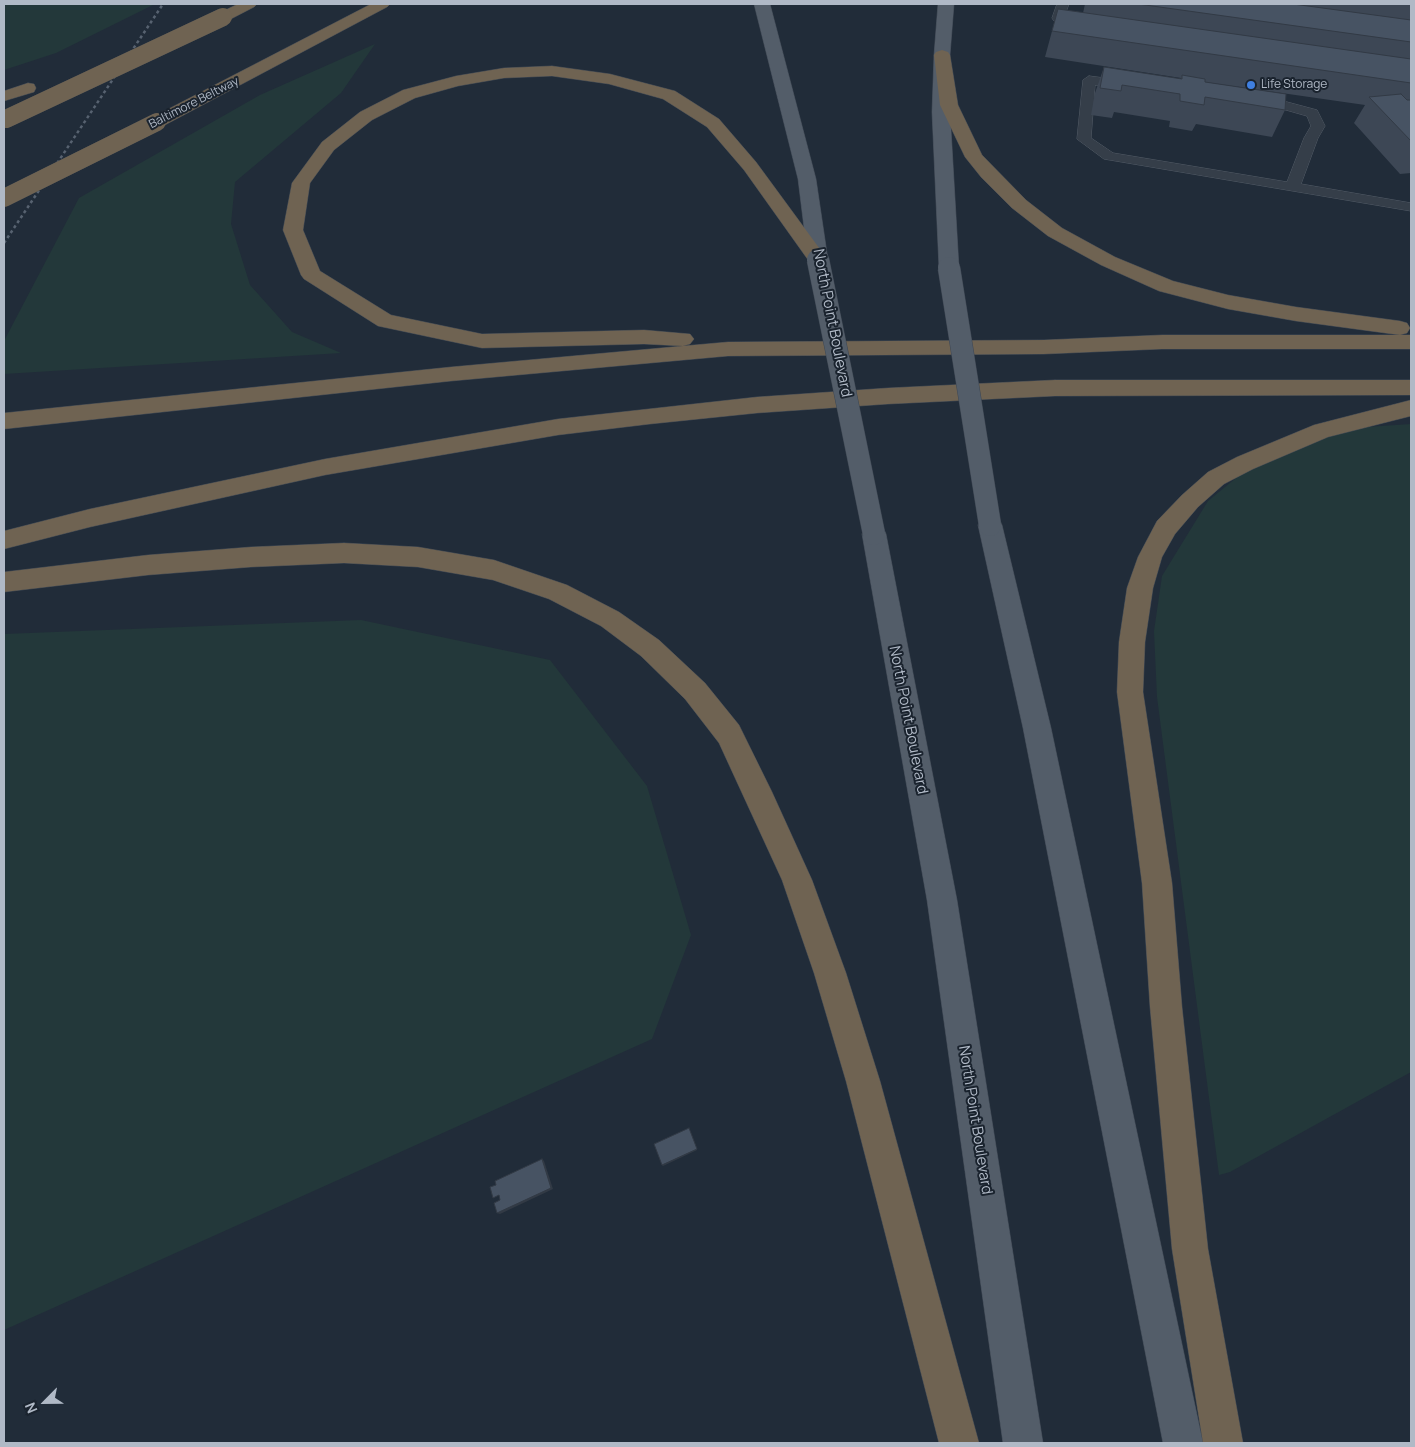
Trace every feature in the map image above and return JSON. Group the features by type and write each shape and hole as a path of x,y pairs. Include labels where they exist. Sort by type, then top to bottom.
{"highway":[{"path":"82,66 222,10 249,4"},
{"name":"Baltimore Beltway","path":"4,198 157,122 382,4"},
{"path":"5,119 222,10"},
{"path":"942,55 949,105 974,157 987,173 1019,204 1055,232 1108,261 1166,286 1228,302 1296,314 1411,330"},
{"path":"818,260 750,166 713,123 669,95 610,79 552,71 504,73 456,81 409,94 366,116 328,146 301,183 293,230 311,275 385,321 482,341 644,337 834,347"},
{"path":"4,96 46,80"},
{"path":"4,422 451,374 728,349 1044,347 1162,342 1411,342"},
{"path":"4,540 90,518 325,467 503,436 650,416 757,405 869,397 1055,388 1411,388"},
{"path":"1223,1443 1190,1249 1166,1007 1158,883 1130,692 1132,642 1140,588 1150,557 1166,528 1190,501 1216,478 1245,463 1322,431 1411,408"},
{"path":"4,582 148,565 251,557 344,553 418,557 494,570 558,592 610,619 650,648 695,691 729,734 762,801 797,880 830,973 863,1081 959,1443"}],"main road":[{"name":"North Point Boulevard","path":"762,4 807,179 818,260 874,534 942,900 1023,1443"},
{"path":"946,4 942,55 942,112 950,268 990,525 1037,728 1183,1443"}],"lane":[{"path":"1063,4 1058,18 1068,27 1088,30"},
{"path":"1138,86 1089,80 1084,139 1109,156 1411,207"},
{"path":"1248,101 1287,106 1312,113 1318,126 1311,138 1292,188"},
{"path":"1396,205 1400,195 1411,194"}],"green space":[{"path":"4,4 155,4 56,53 4,70"},
{"path":"375,44 341,93 235,182 231,224 250,285 292,332 341,353 4,374 4,341 79,198 260,95"},
{"path":"1411,424 1411,1072 1230,1172 1219,1175 1157,697 1154,631 1162,576 1208,501 1252,465 1352,428"},
{"path":"361,620 550,660 647,786 691,935 652,1039 4,1330 4,634"}],"building":[{"path":"1138,4 1293,4 1411,20 1411,42"},
{"path":"1058,9 1411,59 1411,83 1052,31"},
{"path":"1104,67 1182,79 1182,75 1205,79 1205,82 1286,94 1285,110 1205,97 1204,105 1180,101 1180,94 1122,85 1121,91 1100,88"},
{"path":"1401,94 1407,100 1411,100 1411,141 1369,97"},
{"path":"689,1128 697,1149 662,1165 654,1144"},
{"path":"542,1159 551,1188 497,1213 494,1203 500,1200 499,1195 493,1198 490,1187 496,1185 495,1181"}],"railway":[{"path":"4,243 163,4"}],"place":[{"name":"Life Storage","path":"1251,85"}]}
